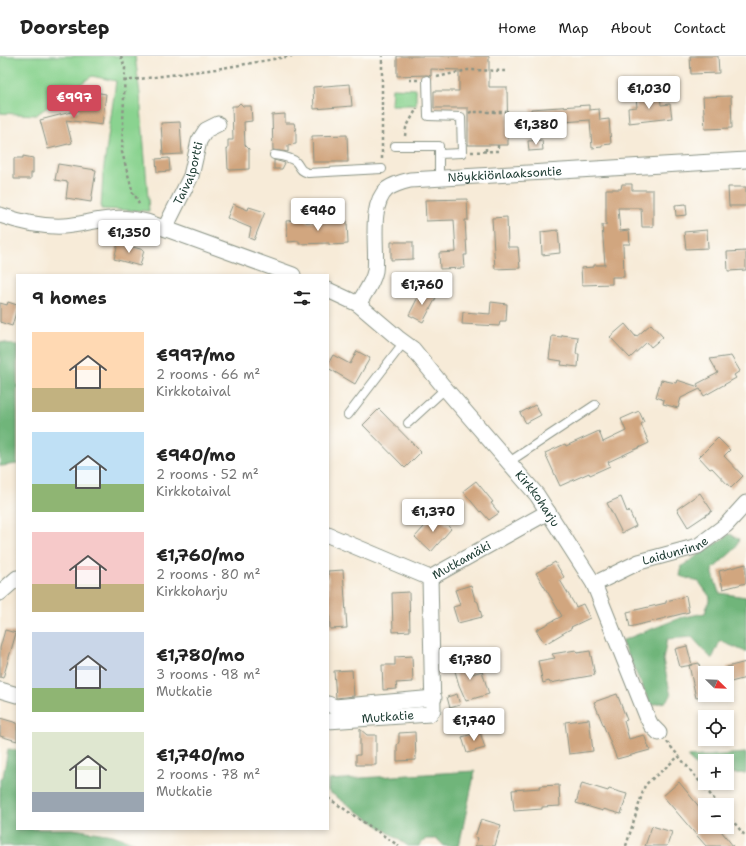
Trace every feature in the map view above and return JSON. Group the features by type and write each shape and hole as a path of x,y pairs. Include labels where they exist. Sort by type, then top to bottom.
{"street":[{"name":"Taivalportti","path":"165,228 191,176 199,141 206,130 218,124"},
{"name":"Nöykkiönlaaksontie","path":"358,304 372,280 375,270 376,216 381,198 387,190 398,183 410,180 439,178 746,160"},
{"path":"0,215 26,223 63,226 86,224 110,219 128,218 165,228 289,274"},
{"name":"Kirkkoharju","path":"329,290 358,304 413,349 445,389 537,494 594,584 648,719 651,725 659,733"},
{"name":"Laidunrinne","path":"594,584 640,562 698,546 726,525 746,502"},
{"name":"Mutkamäki","path":"329,535 430,578 548,512"},
{"name":"Mutkatie","path":"329,721 430,714 433,710 434,698 430,578"},
{"path":"0,593 16,579"},
{"path":"0,690 16,696"},
{"path":"329,704 335,707 434,698"}],"lane":[{"path":"426,80 428,116 461,117 462,153 439,154"},
{"path":"399,146 439,146 439,178"},
{"path":"274,155 291,158 296,162 301,171 308,173 382,170"},
{"path":"348,415 404,342"},
{"path":"408,423 445,389"},
{"path":"509,462 595,405"}],"path":[{"path":"121,56 124,68 122,152 134,197 136,197 147,222"},
{"path":"124,81 216,69 292,56"},
{"path":"382,56 382,170"},
{"path":"426,80 468,70 505,71"},
{"path":"399,146 406,128 420,103 427,103"},
{"path":"461,117 471,112 508,112"},
{"path":"486,145 486,152"},
{"path":"462,153 498,151 498,145"},
{"path":"659,733 713,798"},
{"path":"626,846 645,785 678,757"},
{"path":"329,799 399,846"},
{"path":"734,822 746,837"}],"green space":[{"path":"0,56 135,56 140,94 149,211 101,209 103,173 116,81 92,76 36,115 0,113"},
{"path":"392,88 416,89 416,105 391,105"},
{"path":"0,342 16,345 16,464 0,466"},
{"path":"730,534 739,539 736,548 713,569 713,574 719,593 746,597 746,652 720,641 712,659 692,637 667,639 663,660 671,696 665,702 651,705 621,641 680,618 705,613 710,597 699,582 680,576 682,566"},
{"path":"8,749 16,750 16,830 80,830 113,835 145,846 0,846 0,778 3,777"},
{"path":"746,753 746,773 734,774 734,754 731,754"},
{"path":"698,756 698,767 687,757"},
{"path":"475,771 459,846 444,846 437,839 426,839 419,846 408,846 329,792 329,780"}],"building":[{"path":"397,56 489,56 489,87 507,87 508,145 468,145 468,108 434,108 434,91 459,91 459,70 431,69 431,76 397,76"},
{"path":"690,56 718,56 719,73 691,74"},
{"path":"350,84 352,106 314,109 313,87"},
{"path":"82,90 106,94 102,125 66,120 72,143 48,149 40,120 79,110"},
{"path":"660,95 661,105 670,104 672,118 629,123 628,108 637,107 636,98"},
{"path":"731,96 732,128 705,129 703,97"},
{"path":"240,103 243,106 251,106 252,121 244,122 245,145 249,149 249,169 230,170 228,169 227,149 228,140 233,140 232,106 237,106"},
{"path":"589,105 589,110 599,109 600,120 609,119 611,144 592,148 590,120 551,123 551,127 533,129 531,109"},
{"path":"285,114 285,123 294,123 296,131 296,144 288,145 288,152 273,150 272,115"},
{"path":"180,122 182,154 163,155 161,123"},
{"path":"347,135 348,162 313,162 312,136"},
{"path":"542,140 543,150 529,151 528,141"},
{"path":"23,156 33,158 33,173 31,173 31,179 14,179 14,158 23,158"},
{"path":"169,158 170,171 157,172 156,159"},
{"path":"274,160 285,163 282,169 274,169"},
{"path":"58,164 96,170 91,202 66,198 68,182 55,180"},
{"path":"622,184 632,184 632,190 653,190 653,227 642,227 641,208 618,208 620,231 629,230 630,244 623,244 624,277 612,277 612,284 582,285 581,268 594,267 594,265 605,265 602,225 606,225 606,189 621,189"},
{"path":"728,187 746,187 746,206 729,206"},
{"path":"467,199 468,220 465,220 467,255 464,255 465,268 440,269 439,253 456,252 454,220 426,221 425,200"},
{"path":"233,204 248,210 249,207 265,212 254,240 249,238 251,228 227,218"},
{"path":"686,204 687,215 676,216 675,205"},
{"path":"507,217 508,247 518,247 520,268 495,269 492,218"},
{"path":"306,219 306,222 347,221 348,244 299,244 299,241 288,242 286,221"},
{"path":"558,230 560,253 542,255 541,232"},
{"path":"707,230 708,248 686,249 684,232"},
{"path":"391,242 413,242 413,259 391,260"},
{"path":"118,243 144,250 140,266 114,259"},
{"path":"746,251 746,270 728,271 727,252"},
{"path":"421,291 436,298 423,322 409,315"},
{"path":"8,302 16,305 16,312 12,326 0,322 0,303 7,305"},
{"path":"491,302 507,304 506,321 500,321 499,326 462,324 463,312 490,314"},
{"path":"625,324 636,337 651,324 663,337 651,347 647,342 630,358 610,337"},
{"path":"562,335 578,337 576,354 579,354 578,367 561,365 562,361 549,359 552,336 562,337"},
{"path":"357,351 370,358 355,384 329,369 329,362 333,355 350,364"},
{"path":"731,356 740,371 734,375 736,378 704,396 700,389 681,398 678,408 663,404 664,400 656,397 661,380 676,383 677,380 699,387 697,384 718,373 710,359"},
{"path":"535,405 541,415 526,423 520,413"},
{"path":"379,409 421,452 405,468 363,425"},
{"path":"639,411 644,422 641,424 649,443 608,462 610,466 590,475 589,473 560,486 545,453 565,444 566,446 599,431 603,442 626,431 621,419"},
{"path":"718,438 730,450 724,456 743,476 731,488 699,457"},
{"path":"476,481 493,502 491,503 499,513 489,520 481,511 480,512 463,491"},
{"path":"700,493 712,511 688,527 677,509"},
{"path":"621,497 627,512 629,511 636,526 622,533 607,503"},
{"path":"439,517 451,529 431,552 415,537 432,518"},
{"path":"555,562 564,577 560,580 576,607 583,604 590,618 571,627 572,628 545,644 536,630 562,616 536,573"},
{"path":"746,564 746,583 723,589 719,571"},
{"path":"343,570 347,628 330,629 329,571"},
{"path":"471,585 482,617 458,623 453,607 460,605 455,590"},
{"path":"409,592 410,631 393,632 392,593"},
{"path":"686,596 689,612 630,627 627,612 666,603 666,601"},
{"path":"5,630 16,633 3,678 0,677 0,648"},
{"path":"687,646 692,665 680,667 675,649"},
{"path":"576,650 577,653 590,651 595,675 543,683 538,661 555,658 552,654"},
{"path":"412,656 413,682 396,683 397,689 383,690 382,665 395,665 395,657"},
{"path":"468,660 472,674 482,671 489,694 466,701 459,685 453,664"},
{"path":"746,662 746,678 734,681 734,666 731,666"},
{"path":"699,663 698,698 696,698 689,665"},
{"path":"352,670 354,696 336,698 334,671"},
{"path":"457,694 460,705 450,708 447,697"},
{"path":"617,694 627,720 624,721 629,739 644,735 650,750 617,759 594,702"},
{"path":"0,718 16,723 16,741 0,736"},
{"path":"589,719 593,751 569,754 565,722"},
{"path":"360,729 367,735 376,735 376,765 356,765 356,755 360,755"},
{"path":"415,732 416,760 397,761 399,733"},
{"path":"480,732 485,748 467,753 462,737"},
{"path":"679,782 698,805 698,834 724,834 733,846 706,846 663,796"},
{"path":"582,783 608,791 609,789 627,794 621,814 603,809 603,811 576,803"},
{"path":"559,785 560,806 514,811 512,790"},
{"path":"481,819 501,825 495,846 475,846 478,838 475,837"},
{"path":"652,826 672,832 667,846 645,846"}]}
